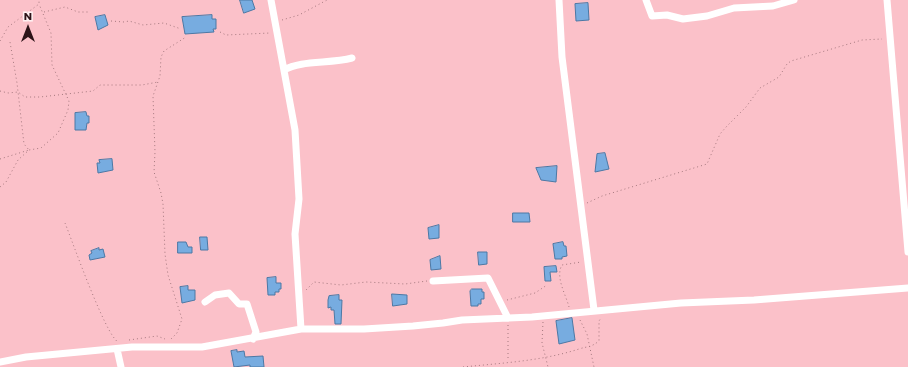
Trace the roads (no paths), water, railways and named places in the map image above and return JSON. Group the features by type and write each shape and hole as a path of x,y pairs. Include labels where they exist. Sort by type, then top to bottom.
{"street":[{"path":"271,0 295,130 299,199 295,234 301,329"},
{"path":"559,0 562,57 594,310"},
{"path":"646,0 652,16 667,15 683,19 708,16 734,8 773,6 794,0"},
{"path":"887,0 908,252"},
{"path":"284,70 298,64 337,62 352,58"},
{"path":"433,281 488,278 508,318"},
{"path":"0,362 26,357 118,345 202,347 253,339 301,329 364,329 443,323 462,320 542,316 606,309 908,288"},
{"path":"205,302 215,295 229,293 239,304 248,304 256,332 253,339"},
{"path":"118,345 122,367"}]}
